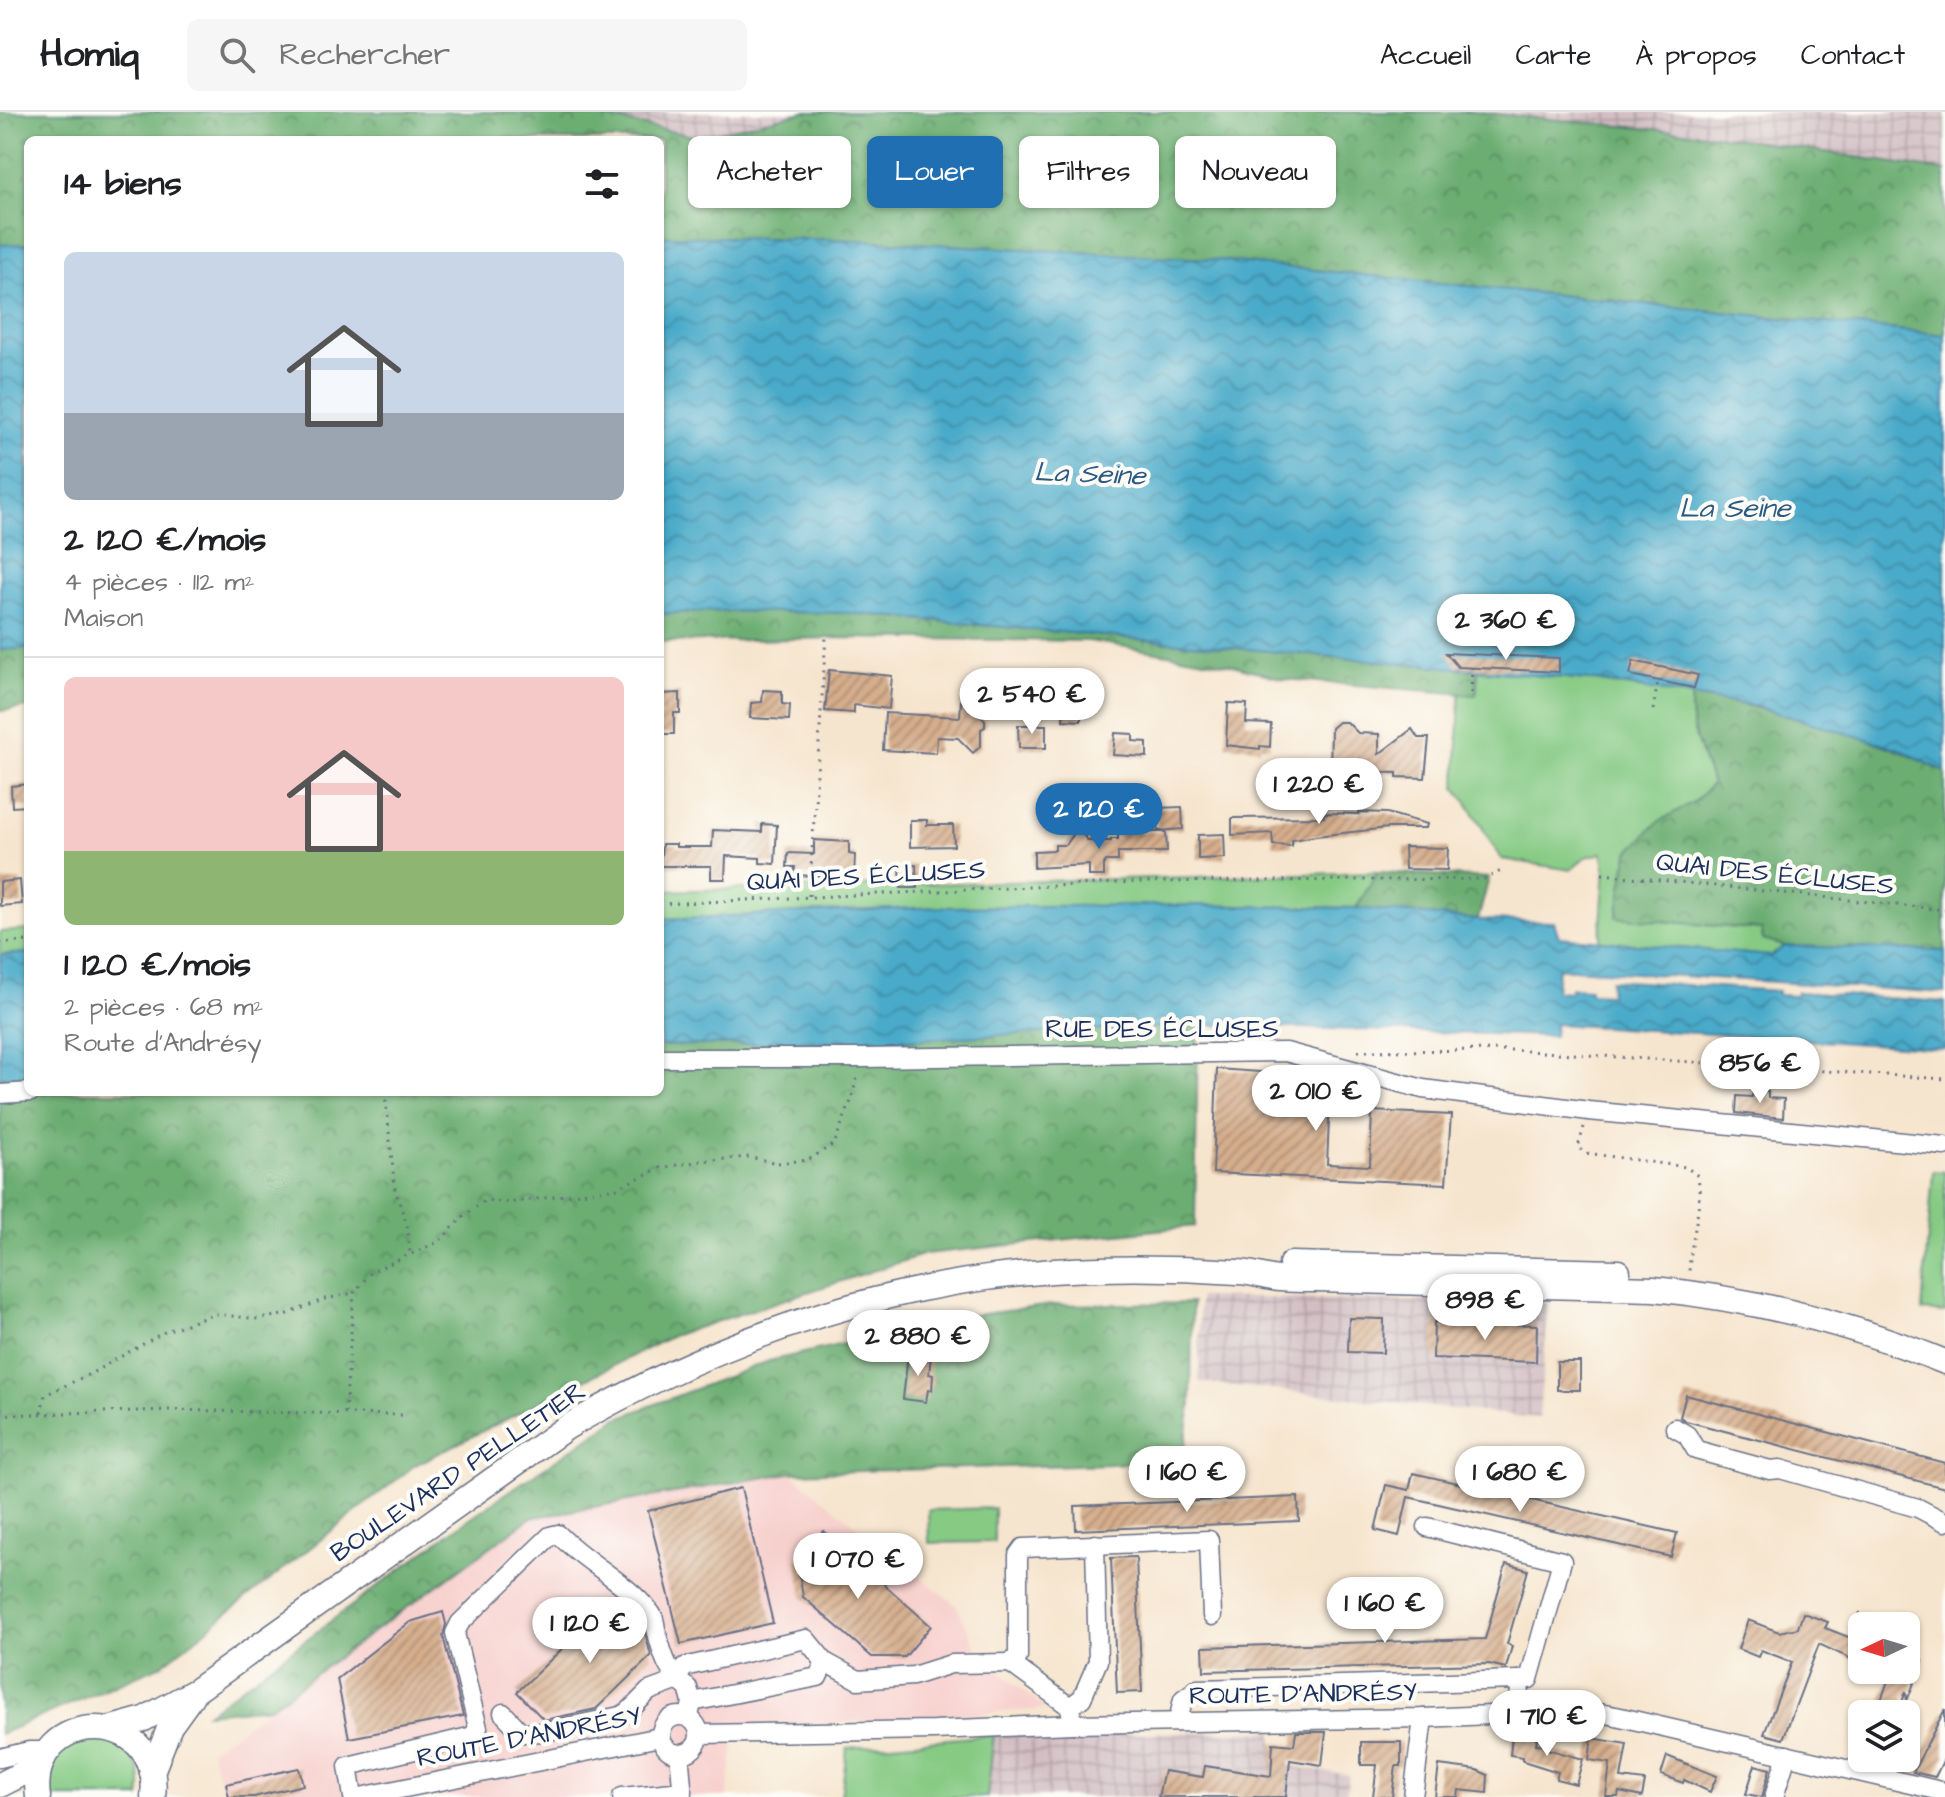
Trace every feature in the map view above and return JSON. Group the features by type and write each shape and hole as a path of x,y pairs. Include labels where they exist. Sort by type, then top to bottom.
{"main road":[{"name":"BOULEVARD PELLETIER","path":"1241,1272 1277,1264 1339,1264 1634,1273 1689,1281 1851,1318 1945,1349"},
{"name":"BOULEVARD PELLETIER","path":"0,1785 45,1758 59,1740 75,1731 93,1727 108,1729 144,1719 197,1690 567,1427 614,1400 712,1353 772,1329 854,1304 963,1282 1101,1269 1241,1272 1278,1279 1654,1289 1784,1311 1850,1327 1945,1362"},
{"name":"BOULEVARD PELLETIER","path":"156,1787 170,1726 197,1690"},
{"path":"108,1729 136,1744 147,1759 156,1787"},
{"path":"38,1797 37,1779 45,1758"}],"street":[{"name":"RUE DES ÉCLUSES","path":"664,1058 1286,1052 1423,1089 1589,1111 1945,1146"},
{"path":"0,1094 24,1092"},
{"path":"1675,1428 1687,1435 1696,1450 1770,1470 1780,1469 1918,1508 1945,1522"},
{"path":"1178,1722 1183,1699 1197,1689 1529,1679 1562,1561 1427,1527"},
{"path":"353,1797 348,1766 473,1736 478,1728 455,1633 460,1623 550,1536 558,1534 572,1549 617,1581 652,1614 671,1684 669,1719"},
{"path":"671,1684 684,1667 806,1639 825,1662 858,1680 913,1676 951,1664 1010,1663 1018,1657 1018,1555 1023,1548 1209,1540 1212,1616"},
{"path":"1010,1663 1071,1716 1098,1661 1095,1544"},
{"name":"ROUTE D'ANDRÉSY","path":"682,1755 664,1747 660,1737 662,1727 669,1719 690,1710 818,1677 825,1662"},
{"path":"1519,1680 1521,1713"},
{"path":"503,1713 522,1733 544,1732 620,1716 649,1691 671,1684 688,1688 690,1710 700,1734 692,1752 682,1755 683,1794 622,1797"},
{"name":"ROUTE D'ANDRÉSY","path":"700,1734 934,1730 1071,1716 1178,1722 1599,1713 1945,1792"},
{"path":"1413,1797 1423,1718"},
{"name":"ROUTE D'ANDRÉSY","path":"360,1797 660,1737"},
{"path":"0,1758 29,1751 45,1758"},
{"path":"1774,1797 1787,1755"}],"path":[{"path":"809,896 826,636"},
{"path":"1471,693 1472,668"},
{"path":"1653,710 1658,681"},
{"name":"QUAI DES ÉCLUSES","path":"664,904 1139,882 1485,879 1503,870"},
{"name":"QUAI DES ÉCLUSES","path":"1602,874 1945,910"},
{"path":"0,943 24,941"},
{"path":"1346,1051 1513,1050 1945,1079"},
{"path":"345,1413 354,1293 371,1272 440,1241 467,1213 486,1200 508,1203 617,1188 660,1168 701,1161 749,1157 777,1163 808,1160 834,1144 851,1101 861,1058"},
{"path":"385,1096 395,1190 407,1225 410,1254"},
{"path":"1589,1111 1578,1147 1586,1153 1686,1167 1698,1176 1699,1200 1689,1281"},
{"path":"41,1413 45,1395 90,1374 166,1331 215,1314 258,1319 288,1314 325,1299 354,1293"},
{"path":"0,1415 168,1410 405,1415"}],"shaded area":[{"path":"604,112 803,112 702,136 603,117"},
{"path":"1475,112 1945,112 1945,171 1716,135"},
{"path":"1199,1297 1548,1303 1539,1418 1199,1382"},
{"path":"789,1472 956,1605 982,1658 1046,1709 741,1729 734,1746 727,1797 227,1797 210,1751 530,1518"},
{"path":"1273,1731 1273,1757 1290,1766 1349,1775 1346,1797 987,1797 994,1735"}],"green space":[{"path":"0,112 495,112 603,117 693,136 688,136 688,208 851,208 851,136 702,136 804,112 1475,112 1716,135 1945,171 1945,335 1207,259 858,240 664,236 664,136 24,136 24,244 0,245"},
{"path":"709,611 850,613 1478,670 1476,695 1283,679 1229,664 1089,641 836,638 664,642 664,614"},
{"path":"24,648 24,708 0,711 0,650"},
{"path":"1478,670 1588,680 1692,696 1694,730 1712,784 1695,801 1658,822 1617,917 1762,930 1763,940 1785,946 1771,956 1600,941 1605,866 1602,853 1586,857 1571,870 1502,859 1456,788 1460,694 1476,695"},
{"path":"1692,696 1822,724 1884,745 1945,772 1945,951 1785,946 1763,940 1762,930 1617,917 1628,853 1658,822 1695,801 1712,784 1694,730"},
{"path":"1378,872 1356,908 1184,905 942,907 664,919 664,891"},
{"path":"1378,872 1489,878 1478,920 1356,908"},
{"path":"24,930 24,953 0,955 0,932"},
{"path":"1198,1025 1195,1226 925,1254 672,1336 415,1465 162,1665 0,1734 0,1077 24,1075 24,1096 664,1096 664,1046 884,1041"},
{"path":"1933,1171 1945,1172 1945,1313 1922,1311"},
{"path":"1192,1303 1191,1403 1183,1462 789,1473 530,1518 270,1707 207,1713 467,1520 616,1419 769,1361 960,1317 1052,1305"},
{"path":"994,1508 994,1542 929,1543 928,1510"},
{"path":"994,1735 987,1797 841,1797 847,1748"},
{"path":"93,1738 115,1745 131,1757 140,1774 140,1797 49,1797 51,1774 58,1757 71,1746"}],"water":[{"name":"La Seine","path":"664,236 858,240 1207,259 1945,335 1945,772 1897,748 1754,706 1588,680 850,613 709,611 664,614"},
{"path":"24,244 24,648 0,650 0,245"},
{"path":"1184,905 1356,908 1478,920 1554,922 1559,937 1771,956 1785,946 1945,951 1945,993 1558,968 1556,991 1590,989 1590,993 1610,994 1611,980 1778,991 1778,995 1796,996 1797,992 1945,1002 1945,1049 1555,1024 1554,1036 1198,1025 884,1041 664,1046 664,919 942,907"},
{"path":"24,953 24,1075 0,1077 0,955"}],"building":[{"path":"1446,653 1559,658 1559,672 1458,667"},
{"path":"1633,661 1698,675 1694,688 1630,675"},
{"path":"829,670 892,676 889,709 854,705 854,713 825,711"},
{"path":"763,690 782,691 782,704 790,705 789,720 750,718 751,703 762,702"},
{"path":"680,693 680,713 674,713 674,734 664,734 664,694"},
{"path":"967,697 977,701 978,713 985,720 985,727 981,729 981,746 973,753 958,738 937,737 936,753 883,750 885,713 960,717 961,701"},
{"path":"1228,703 1247,704 1246,723 1271,724 1270,747 1260,746 1260,749 1226,745"},
{"path":"1064,707 1081,707 1081,721 1063,720"},
{"path":"1338,722 1347,722 1358,733 1379,734 1379,754 1412,729 1418,738 1429,738 1425,778 1397,777 1397,773 1330,771 1331,728"},
{"path":"1018,725 1046,725 1046,748 1019,748"},
{"path":"1115,733 1133,734 1133,741 1147,742 1147,757 1113,755"},
{"path":"24,784 24,806 12,807 11,786"},
{"path":"1182,807 1183,829 1158,831 1156,808"},
{"path":"1324,813 1387,813 1427,824 1426,828 1388,828 1316,836 1292,840 1292,846 1273,845 1272,833 1232,835 1232,818 1324,817"},
{"path":"910,820 927,820 927,825 953,825 954,846 910,847"},
{"path":"762,824 777,825 775,864 760,863 760,858 726,856 725,879 711,879 711,866 664,866 664,844 712,847 713,830 762,832"},
{"path":"1078,828 1088,841 1118,839 1118,832 1166,832 1167,852 1118,852 1118,861 1106,861 1104,864 1104,876 1089,876 1089,865 1034,868 1034,851 1055,850 1055,845 1066,845"},
{"path":"1224,834 1225,858 1198,859 1198,835"},
{"path":"814,840 849,842 849,854 855,855 854,878 794,875 795,867 787,867 788,853 814,854"},
{"path":"1404,847 1448,848 1447,870 1405,869"},
{"path":"916,865 917,888 901,888 900,866"},
{"path":"20,880 22,904 0,906 0,882"},
{"path":"1217,1069 1331,1077 1327,1164 1370,1166 1372,1111 1451,1115 1446,1184 1213,1173"},
{"path":"1753,1091 1768,1092 1768,1098 1784,1099 1783,1118 1736,1113 1737,1096 1752,1097"},
{"path":"1349,1318 1384,1319 1383,1353 1348,1352"},
{"path":"1434,1322 1537,1325 1536,1362 1433,1358"},
{"path":"908,1354 931,1356 929,1374 933,1375 932,1390 928,1390 926,1402 903,1399"},
{"path":"1557,1362 1580,1362 1580,1390 1557,1390"},
{"path":"1686,1395 1945,1463 1945,1488 1686,1421 1680,1417"},
{"path":"1413,1473 1677,1533 1671,1557 1408,1497 1399,1536 1375,1530 1386,1485 1409,1490"},
{"path":"741,1488 773,1623 681,1644 648,1511"},
{"path":"1298,1497 1299,1521 1076,1530 1075,1506"},
{"path":"824,1531 931,1626 905,1657 872,1657 803,1597 797,1560"},
{"path":"1136,1557 1142,1692 1117,1693 1111,1558"},
{"path":"1506,1564 1528,1570 1507,1644 1512,1646 1506,1668 1489,1664 1204,1671 1203,1647 1485,1639"},
{"path":"617,1596 642,1621 651,1656 596,1709 544,1720 517,1692"},
{"path":"443,1612 446,1624 443,1636 463,1716 349,1738 337,1679 410,1622"},
{"path":"1803,1613 1828,1622 1825,1628 1848,1637 1848,1657 1819,1644 1783,1739 1764,1734 1792,1662 1761,1650 1758,1657 1738,1649 1748,1620 1779,1632 1798,1628"},
{"path":"1887,1684 1914,1684 1907,1700 1906,1691 1903,1700 1881,1700"},
{"path":"1945,1709 1945,1757 1935,1777 1913,1772 1920,1772 1920,1758"},
{"path":"1296,1732 1326,1732 1322,1765 1290,1760 1286,1797 1158,1797 1164,1771 1203,1777 1205,1766 1271,1776 1273,1743 1294,1745"},
{"path":"1512,1735 1537,1738 1536,1744 1545,1745 1544,1748 1583,1759 1576,1784 1556,1779 1558,1772 1523,1761 1523,1757 1510,1755"},
{"path":"1592,1738 1627,1744 1621,1778 1645,1781 1642,1797 1619,1792 1618,1797 1606,1797 1610,1763 1589,1760"},
{"path":"1361,1742 1401,1742 1401,1766 1396,1766 1392,1797 1373,1797 1377,1765 1361,1765"},
{"path":"1667,1756 1717,1776 1710,1792 1684,1780 1683,1783 1661,1775"},
{"path":"1439,1765 1477,1770 1488,1775 1487,1793 1459,1790 1458,1797 1435,1797"},
{"path":"1755,1765 1770,1769 1762,1797 1746,1794"},
{"path":"299,1768 303,1785 254,1797 229,1797 226,1784"}]}
